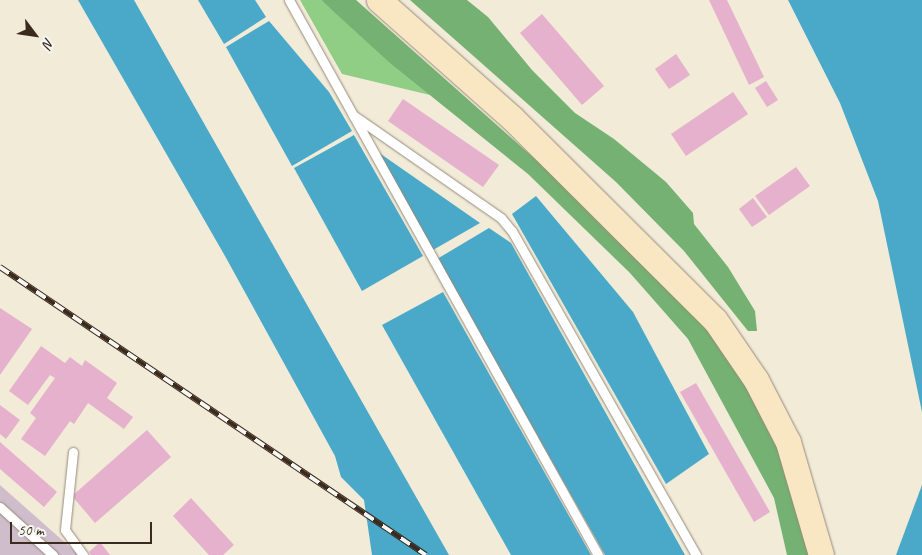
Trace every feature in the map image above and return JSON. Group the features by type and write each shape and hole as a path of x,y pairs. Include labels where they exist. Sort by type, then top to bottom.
{"main road":[{"path":"379,0 512,118 715,320 756,380 788,442 821,555"}],"lane":[{"path":"289,0 598,555"},
{"path":"351,114 501,218 512,231 696,555"},
{"path":"73,452 65,530 83,555"},
{"path":"0,507 53,555"}],"shaded area":[{"path":"0,485 79,555 0,555"}],"green space":[{"path":"300,0 321,0 430,95 342,74"},
{"path":"321,0 356,0 607,223 712,333 750,390 780,447 814,555 787,555 774,498 688,339 630,273 528,174 390,63"},
{"path":"410,0 467,0 488,17 532,70 575,113 614,139 666,182 693,213 694,224 728,267 755,311 757,331 748,331 684,251 616,182"}],"water":[{"path":"78,0 134,0 449,555 372,555 364,500 341,477 335,456 225,256"},
{"path":"198,0 255,0 266,17 224,44"},
{"path":"788,0 922,0 922,412 878,201 840,103"},
{"path":"269,21 329,92 352,131 292,166 226,47"},
{"path":"354,135 423,256 362,291 294,168"},
{"path":"375,150 480,223 433,250"},
{"path":"536,196 633,312 709,454 666,484 512,214"},
{"path":"489,228 511,243 685,555 605,555 437,259"},
{"path":"443,292 591,555 511,555 382,325"},
{"path":"922,485 922,555 896,555"}],"building":[{"path":"709,0 727,0 764,77 749,85"},
{"path":"542,14 604,86 582,105 520,33"},
{"path":"676,54 690,75 669,89 655,69"},
{"path":"766,81 778,100 767,107 755,88"},
{"path":"733,92 748,114 686,156 671,134"},
{"path":"403,99 499,165 483,187 388,121"},
{"path":"796,167 810,186 769,215 755,196"},
{"path":"753,198 767,217 752,227 739,209"},
{"path":"0,308 32,329 0,375"},
{"path":"41,346 65,363 70,357 82,366 85,360 117,383 107,398 133,417 124,429 88,403 74,424 70,421 45,456 21,439 36,418 30,413 55,378 50,375 28,405 9,391"},
{"path":"696,383 770,512 754,522 680,392"},
{"path":"0,405 20,420 6,439 0,434"},
{"path":"147,430 171,457 95,523 72,496"},
{"path":"0,442 57,492 44,507 0,469"},
{"path":"191,498 234,545 223,555 209,555 173,516"},
{"path":"100,542 110,555 91,555 89,552"}],"railway":[{"path":"0,267 426,555"}]}
